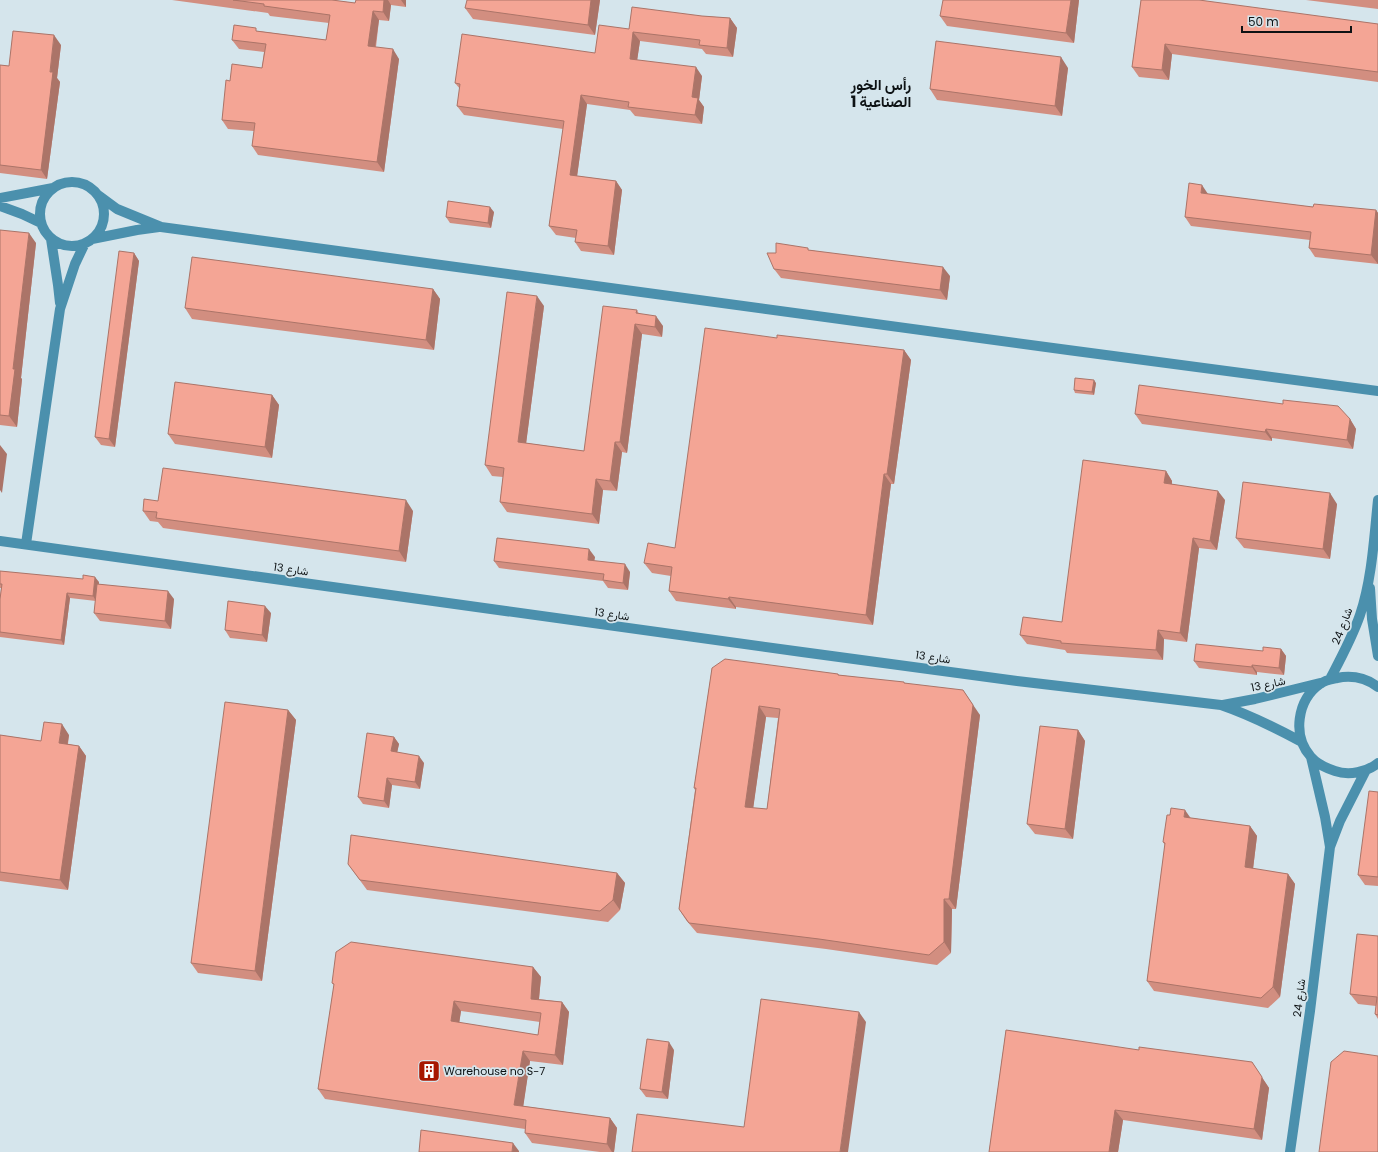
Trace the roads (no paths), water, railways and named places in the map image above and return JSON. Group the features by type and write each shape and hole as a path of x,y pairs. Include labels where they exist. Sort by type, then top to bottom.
{"street":[{"path":"0,198 53,188 61,184 72,182 83,184 117,209 161,227 1378,391"},
{"path":"53,188 46,195 41,204 41,223 45,232 51,239 67,246 76,246 89,241 137,230 161,227"},
{"path":"26,544 60,309 75,264 89,241 100,230 104,218 103,206 98,195"},
{"path":"0,206 41,223"},
{"path":"51,239 60,309"},
{"name":"شارع 24","path":"1302,742 1299,726 1301,710 1308,695 1325,681 1347,648 1360,614 1369,578 1378,500"},
{"name":"شارع 13","path":"0,541 1009,680 1221,705 1255,700 1346,676 1362,678 1378,687"},
{"name":"شارع 24","path":"1369,578 1372,619 1378,656"},
{"name":"شارع 13","path":"1221,705 1263,722 1302,742"},
{"path":"1302,742 1311,757 1322,766 1337,772 1352,773 1366,770 1378,763"},
{"name":"شارع 24","path":"1311,757 1325,817 1330,847"},
{"name":"شارع 24","path":"1290,1152 1310,1011 1330,847 1340,820 1366,770"}],"place":[{"name":"Warehouse no S-7","path":"429,1071"}],"district":[{"name":"رأس الخور الصناعية 1","path":"881,92"}]}
